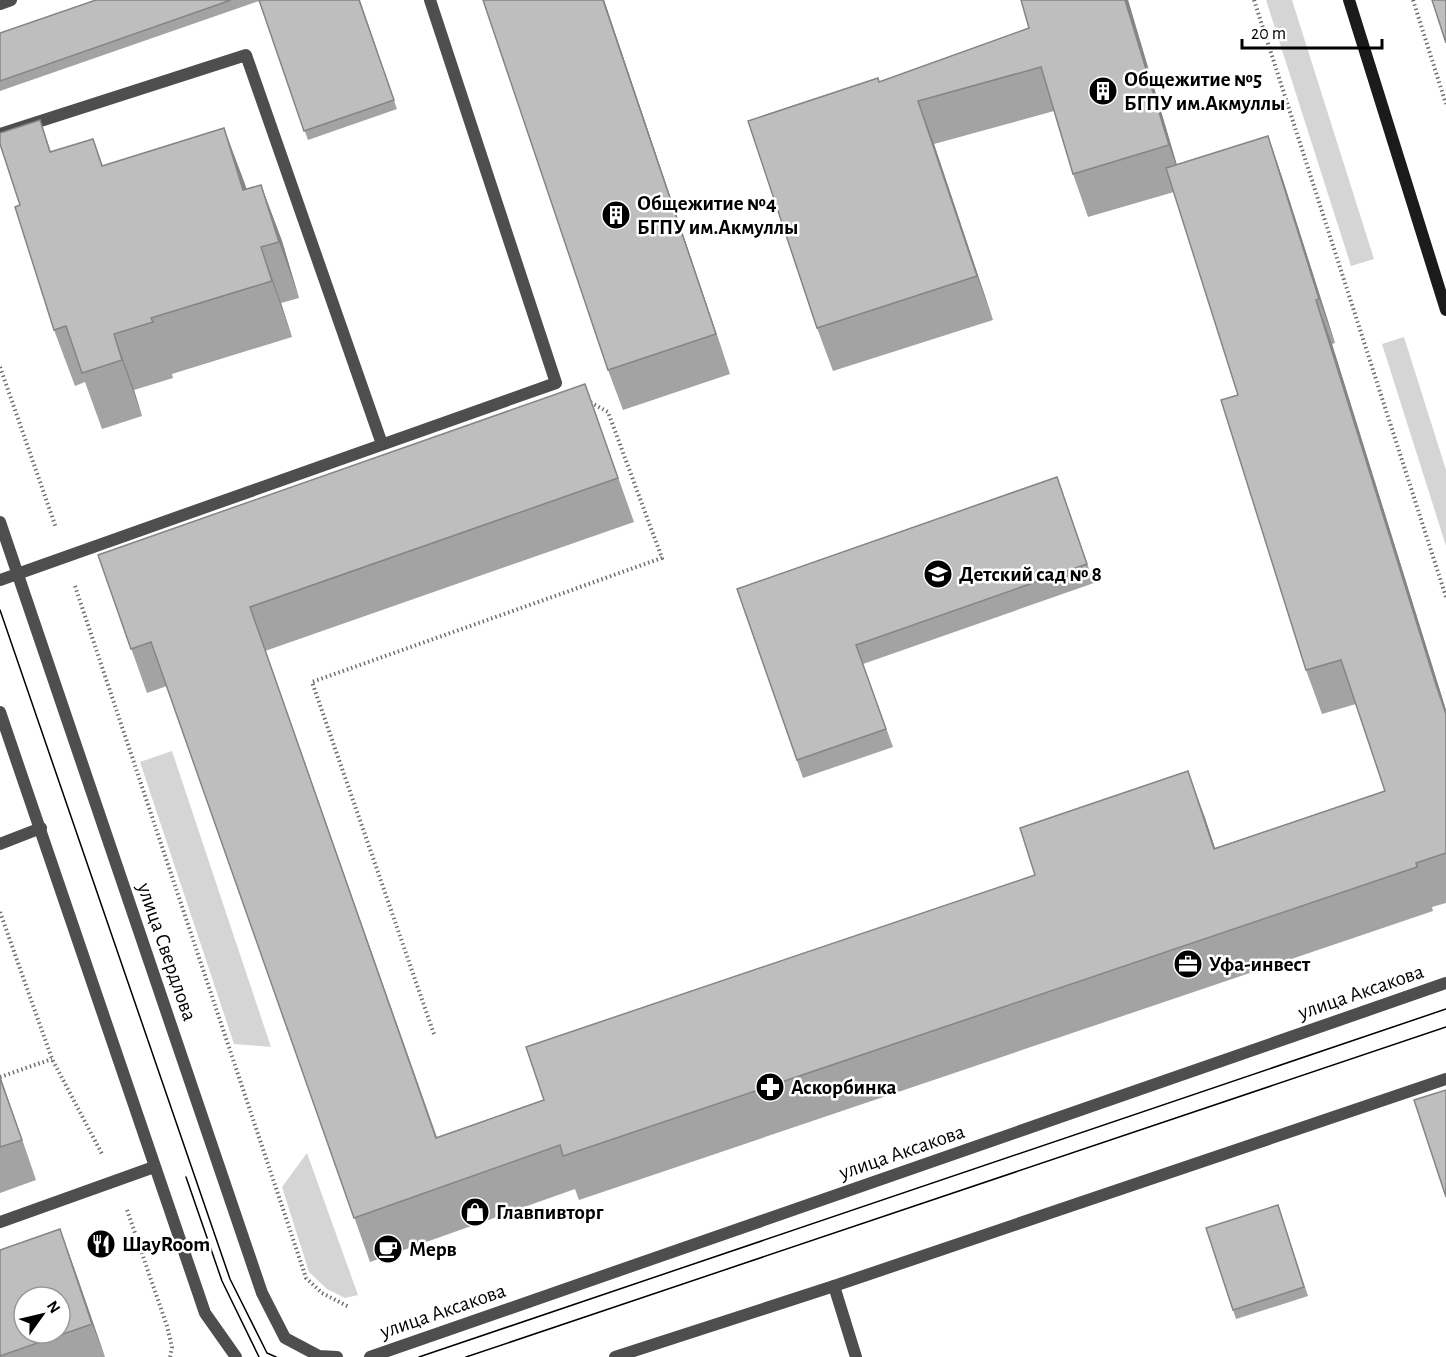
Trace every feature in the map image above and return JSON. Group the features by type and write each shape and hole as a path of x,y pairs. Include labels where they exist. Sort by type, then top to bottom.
{"main road":[{"path":"1349,0 1446,310"}],"street":[{"path":"0,4 10,0"},
{"path":"0,580 556,382 430,0"},
{"path":"0,134 246,55 382,444"},
{"name":"улица Свердлова","path":"0,522 262,1293 285,1338 319,1356 337,1357"},
{"path":"0,712 205,1313 237,1357"},
{"path":"0,844 41,828"},
{"name":"улица Аксакова","path":"370,1357 1446,983"},
{"path":"615,1357 834,1286 1446,1079"},
{"path":"0,1222 154,1167"},
{"path":"834,1286 856,1357"}],"path":[{"path":"1254,0 1446,597"},
{"path":"1413,0 1446,104"},
{"path":"0,367 66,557 306,1278 322,1293 349,1307"},
{"path":"434,1034 312,682 662,558 608,412 556,382"},
{"path":"0,912 52,1059 116,1180 167,1326 172,1347 170,1357"},
{"path":"0,1077 52,1059"}],"shaded area":[{"path":"1266,0 1292,0 1374,259 1351,266"},
{"path":"1404,337 1446,470 1446,546 1382,344"},
{"path":"172,751 271,1047 234,1044 140,762"},
{"path":"307,1153 358,1295 345,1298 327,1289 309,1272 282,1187"}],"building":[{"path":"96,0 231,0 0,81 0,33"},
{"path":"259,0 359,0 394,100 304,131"},
{"name":"Общежитие №4 БГПУ им.Акмуллы","path":"483,0 603,0 716,334 608,370"},
{"path":"1021,0 1125,0 1169,145 1073,174 1041,67 918,101 977,276 817,328 748,121 878,78 879,82 1029,28"},
{"path":"1432,0 1446,0 1446,43"},
{"path":"40,120 50,152 93,139 102,166 224,128 243,190 261,185 279,242 261,247 272,281 151,318 153,322 114,334 122,360 82,373 66,326 54,330 15,207 20,205 0,144 0,133"},
{"path":"1268,136 1319,299 1316,300 1446,714 1446,853 1416,863 1417,867 563,1156 560,1145 354,1218 151,642 131,649 98,555 585,384 618,478 250,607 436,1138 544,1100 526,1047 1035,875 1020,828 1188,771 1214,849 1385,791 1341,660 1306,670 1221,400 1238,395 1166,168"},
{"path":"1057,477 1087,564 856,645 886,729 797,760 737,589"},
{"path":"0,1078 22,1140 0,1147"},
{"path":"1446,1090 1446,1197 1414,1100"},
{"path":"1278,1205 1304,1287 1233,1310 1206,1228"},
{"path":"60,1229 92,1324 72,1331 72,1285 12,1285 12,1345 32,1345 0,1356 0,1250"}],"tram line":[{"path":"0,610 230,1279 267,1353 276,1357"},
{"path":"419,1357 1446,1009"},
{"path":"466,1357 1446,1027"},
{"path":"186,1177 222,1281 259,1357"}],"place":[{"name":"Общежитие №5 БГПУ им.Акмуллы","path":"1103,91"},
{"name":"Общежитие №4 БГПУ им.Акмуллы","path":"616,215"},
{"name":"Детский сад № 8","path":"938,574"},
{"name":"Уфа-инвест","path":"1188,964"},
{"name":"Аскорбинка","path":"770,1087"},
{"name":"Главпивторг","path":"475,1212"},
{"name":"ШауRoom","path":"101,1244"},
{"name":"Мерв","path":"388,1249"}]}
